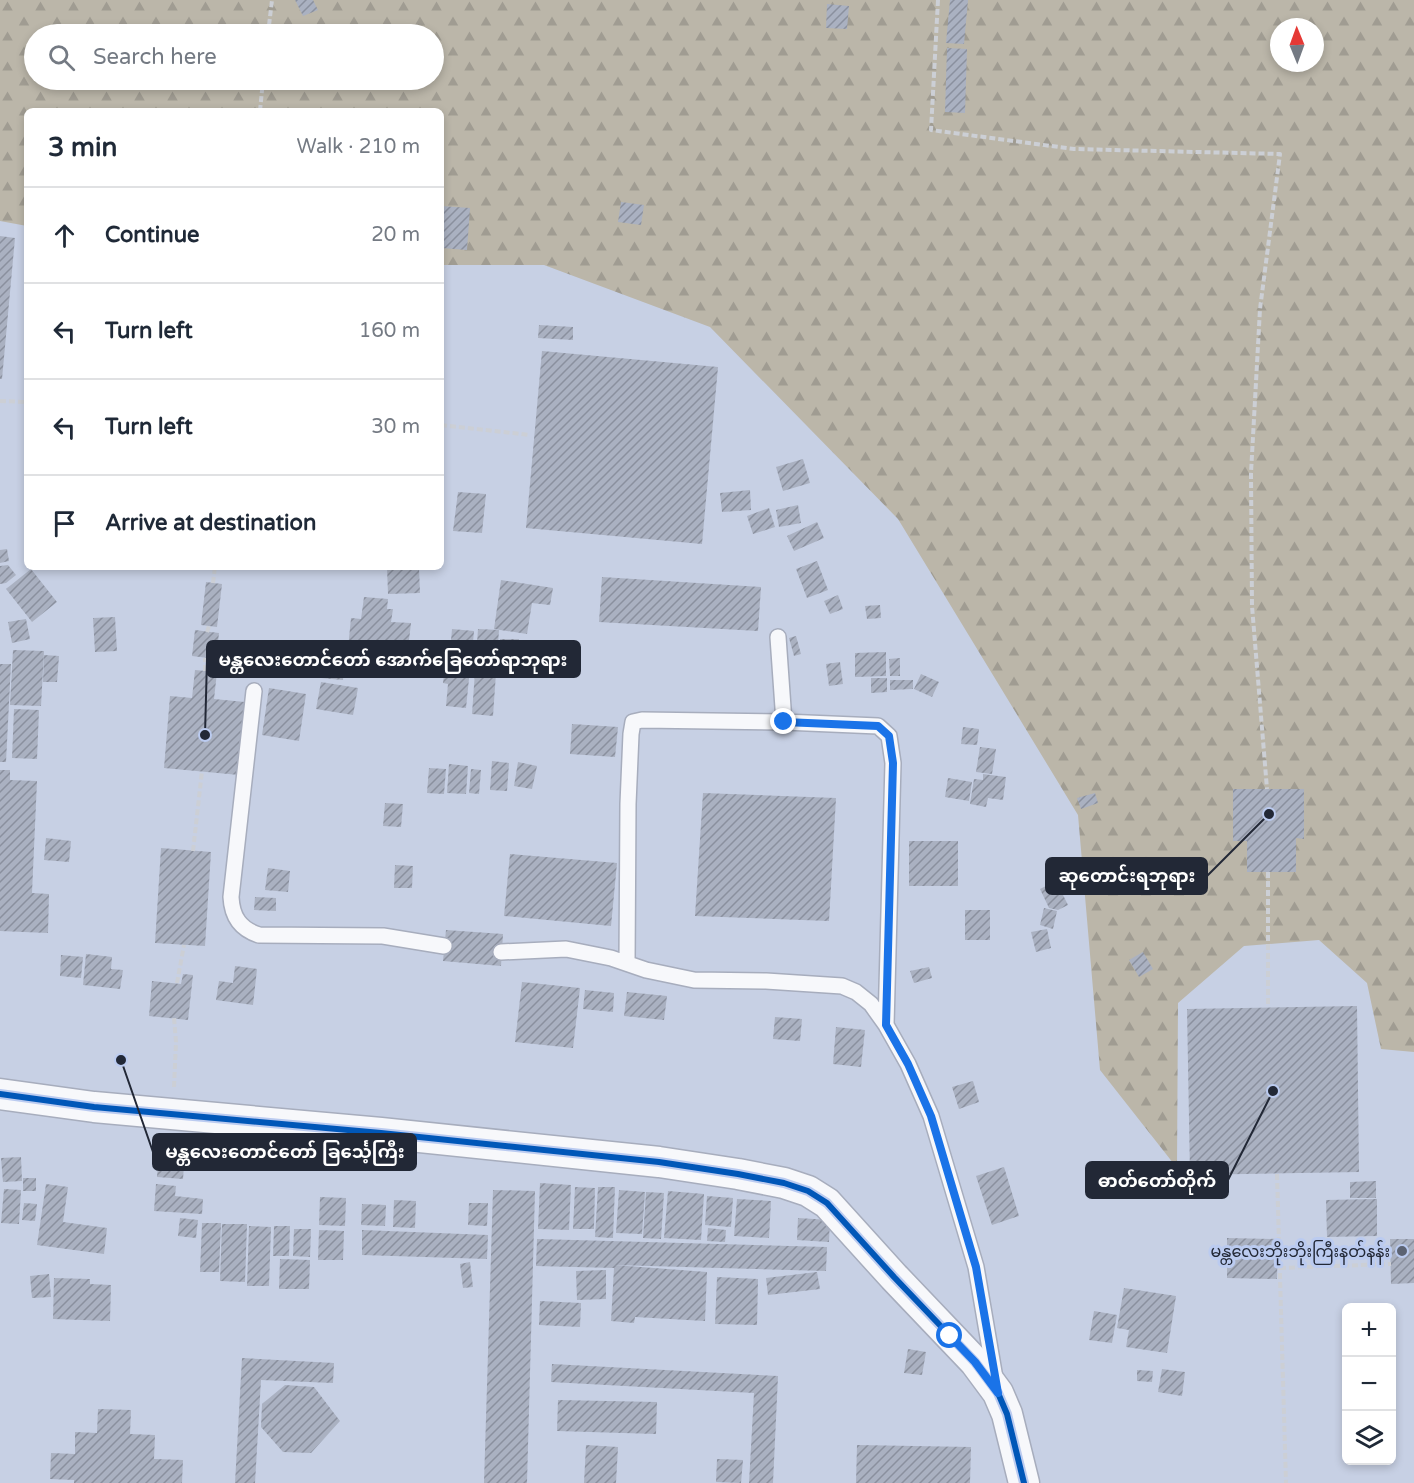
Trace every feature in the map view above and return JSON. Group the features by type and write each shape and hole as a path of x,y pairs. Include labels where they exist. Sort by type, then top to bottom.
{"street":[{"path":"0,1094 94,1107 381,1132 659,1162 749,1176 800,1188 827,1203 975,1362 998,1393 1006,1414 1024,1483"}],"lane":[{"path":"778,638 784,722"},
{"path":"254,691 231,897 236,919 250,932 259,934 383,936 444,946"},
{"path":"627,963 627,804 633,722 642,720 784,722 878,726 889,736 893,763 886,1025"},
{"path":"501,952 566,949 627,963 645,970 694,980 766,981 842,986 856,992 871,1004 908,1064 934,1126 976,1267 998,1393"}],"path":[{"path":"269,24 272,0"},
{"path":"938,0 931,130 1074,149 1280,154 1260,309 1251,473 1252,606 1267,789"},
{"path":"260,108 262,90"},
{"path":"0,401 24,402"},
{"path":"444,425 530,435"},
{"path":"213,583 215,570"},
{"path":"207,632 208,626"},
{"path":"205,658 205,671"},
{"path":"193,850 202,771"},
{"path":"1268,872 1269,1007"},
{"path":"177,983 184,945"},
{"path":"172,1115 176,1042 174,1018"},
{"path":"1277,1174 1286,1483"},
{"path":"1280,1268 1391,1264"}],"green space":[{"path":"0,0 1414,0 1414,1052 1381,1049 1367,983 1319,940 1244,946 1178,1003 1177,1168 1100,1070 1078,815 898,519 710,327 544,265 444,265 444,108 24,108 24,225 0,221"}],"building":[{"path":"295,0 313,0 318,10 303,16"},
{"path":"950,0 968,0 964,44 946,43"},
{"path":"827,4 849,6 847,29 826,28"},
{"path":"947,48 967,49 965,113 945,112"},
{"path":"621,202 644,205 641,225 618,222"},
{"path":"444,206 470,208 467,250 444,248"},
{"path":"0,236 15,238 2,379 0,379"},
{"path":"539,325 573,327 573,340 538,338"},
{"path":"542,351 718,367 702,544 526,528"},
{"path":"803,459 810,483 783,491 776,467"},
{"path":"750,490 751,510 722,512 720,493"},
{"path":"458,492 486,494 482,533 453,531"},
{"path":"798,505 801,523 779,527 776,510"},
{"path":"769,508 775,527 753,534 747,516"},
{"path":"817,522 824,538 794,551 787,536"},
{"path":"7,549 9,561 0,563 0,550"},
{"path":"817,561 828,590 807,598 796,569"},
{"path":"8,565 16,575 6,583 0,584 0,566"},
{"path":"32,570 57,602 32,622 6,589"},
{"path":"387,570 419,570 420,593 388,594"},
{"path":"602,577 761,587 758,631 599,622"},
{"path":"501,580 553,588 550,605 532,603 527,634 494,629"},
{"path":"206,582 222,584 217,627 201,625"},
{"path":"838,595 843,609 830,614 824,601"},
{"path":"364,597 388,599 387,609 393,609 391,622 411,623 408,649 397,648 394,674 346,669 351,618 361,619"},
{"path":"880,605 881,618 867,619 865,606"},
{"path":"115,617 117,651 95,652 93,618"},
{"path":"26,619 30,639 12,643 8,622"},
{"path":"452,629 474,631 471,665 449,664"},
{"path":"478,629 499,630 493,716 472,714"},
{"path":"195,630 219,633 216,659 192,656"},
{"path":"796,636 801,654 794,656 789,638"},
{"path":"500,639 519,639 519,674 499,674"},
{"path":"13,650 44,651 41,706 10,705"},
{"path":"886,652 886,676 855,677 855,653"},
{"path":"44,655 59,656 57,682 43,682"},
{"path":"900,658 900,676 890,676 889,659"},
{"path":"840,662 843,684 829,686 826,664"},
{"path":"0,664 11,664 6,762 0,762"},
{"path":"323,664 344,667 343,680 321,678"},
{"path":"445,667 470,669 466,708 446,706 448,684 443,683"},
{"path":"195,670 217,672 214,699 245,702 239,775 164,768 170,696 192,698"},
{"path":"921,674 939,682 932,697 914,689"},
{"path":"871,678 887,678 887,692 871,693"},
{"path":"890,680 913,680 913,689 890,690"},
{"path":"321,682 358,688 353,715 316,709"},
{"path":"269,688 306,694 299,741 262,735"},
{"path":"14,709 39,710 37,759 12,758"},
{"path":"572,724 618,727 615,757 570,754"},
{"path":"963,727 979,729 977,745 961,744"},
{"path":"980,747 996,749 992,774 976,772"},
{"path":"492,761 509,763 507,791 490,790"},
{"path":"518,762 537,766 532,789 514,786"},
{"path":"449,764 468,766 466,794 447,793"},
{"path":"429,768 446,769 444,794 427,793"},
{"path":"471,769 481,770 479,794 469,793"},
{"path":"0,770 10,770 10,780 37,781 32,893 49,894 48,933 0,931"},
{"path":"983,774 1006,777 1003,800 988,798 986,807 970,804 974,779 983,780"},
{"path":"948,778 972,782 969,801 945,797"},
{"path":"1233,789 1304,789 1304,839 1296,838 1296,872 1247,872 1247,841 1233,841"},
{"path":"703,793 836,798 829,921 695,916"},
{"path":"1095,793 1098,803 1081,809 1077,798"},
{"path":"385,803 403,804 401,827 383,826"},
{"path":"46,838 71,841 69,862 44,860"},
{"path":"909,841 958,841 958,886 909,886"},
{"path":"161,848 211,852 205,946 155,943"},
{"path":"510,854 617,863 611,926 504,916"},
{"path":"395,865 413,866 412,888 394,888"},
{"path":"268,868 290,871 288,892 265,890"},
{"path":"1056,881 1068,905 1058,910 1049,908 1040,889"},
{"path":"255,897 276,898 276,911 254,910"},
{"path":"1044,908 1057,911 1053,929 1040,925"},
{"path":"965,910 990,910 990,940 965,940"},
{"path":"1047,929 1051,948 1036,952 1031,932"},
{"path":"446,930 503,934 501,966 443,961"},
{"path":"1143,952 1153,969 1139,977 1129,960"},
{"path":"86,954 112,957 111,969 123,970 120,989 83,985"},
{"path":"61,955 83,957 81,978 60,976"},
{"path":"235,966 257,969 253,1005 216,1000 219,981 233,983"},
{"path":"929,967 932,978 914,983 910,971"},
{"path":"183,974 193,975 188,1020 149,1016 152,981 181,984"},
{"path":"522,982 580,988 573,1048 515,1042"},
{"path":"585,990 614,993 613,1012 583,1009"},
{"path":"627,992 667,996 664,1020 624,1016"},
{"path":"1357,1006 1359,1172 1190,1175 1187,1009"},
{"path":"775,1017 802,1019 800,1041 773,1039"},
{"path":"836,1027 865,1030 861,1067 833,1064"},
{"path":"973,1081 979,1102 959,1109 952,1087"},
{"path":"160,1137 186,1139 183,1179 157,1177"},
{"path":"21,1157 22,1181 3,1182 1,1158"},
{"path":"1004,1167 1019,1216 992,1225 976,1176"},
{"path":"23,1178 36,1178 36,1191 23,1191"},
{"path":"1376,1181 1376,1198 1350,1198 1350,1182"},
{"path":"540,1183 571,1185 569,1230 538,1229"},
{"path":"46,1184 68,1187 63,1222 107,1228 104,1254 37,1245"},
{"path":"156,1184 176,1186 175,1196 203,1199 202,1214 154,1211"},
{"path":"575,1187 595,1188 594,1229 573,1229"},
{"path":"598,1187 615,1187 613,1238 595,1237"},
{"path":"4,1189 21,1190 19,1224 1,1223"},
{"path":"493,1190 535,1191 527,1483 484,1483"},
{"path":"619,1190 645,1192 642,1234 616,1233"},
{"path":"668,1191 704,1194 701,1240 664,1238"},
{"path":"646,1192 664,1193 661,1239 643,1238"},
{"path":"707,1196 733,1198 731,1227 705,1225"},
{"path":"320,1197 346,1198 345,1226 319,1225"},
{"path":"737,1199 771,1201 769,1238 734,1236"},
{"path":"1377,1199 1377,1236 1327,1237 1326,1200"},
{"path":"394,1200 416,1201 415,1228 393,1227"},
{"path":"24,1203 37,1204 35,1221 22,1220"},
{"path":"469,1203 488,1203 487,1226 468,1225"},
{"path":"362,1204 386,1205 385,1226 361,1225"},
{"path":"180,1218 198,1220 196,1238 178,1236"},
{"path":"798,1218 830,1220 829,1242 797,1240"},
{"path":"202,1223 221,1223 219,1272 200,1272"},
{"path":"222,1224 247,1224 245,1282 220,1281"},
{"path":"249,1226 271,1227 269,1286 247,1286"},
{"path":"274,1226 290,1226 289,1256 273,1256"},
{"path":"708,1228 726,1230 725,1242 707,1241"},
{"path":"294,1229 311,1229 310,1257 293,1256"},
{"path":"319,1230 344,1231 343,1260 318,1260"},
{"path":"362,1230 488,1235 487,1259 362,1255"},
{"path":"1227,1238 1278,1239 1277,1279 1227,1278"},
{"path":"537,1239 827,1247 826,1271 614,1265 707,1272 705,1321 635,1317 634,1323 611,1321 614,1268 536,1266"},
{"name":"မန္တလေးဘိုးဘိုးကြီးနတ်နန်း","path":"1390,1239 1414,1239 1414,1283 1391,1284"},
{"path":"280,1259 310,1260 309,1289 279,1289"},
{"path":"470,1262 473,1287 463,1288 460,1264"},
{"path":"606,1270 606,1299 577,1300 576,1271"},
{"path":"817,1272 820,1289 768,1295 766,1278"},
{"path":"49,1274 51,1297 32,1298 30,1276"},
{"path":"717,1277 758,1279 757,1325 715,1324"},
{"path":"54,1278 90,1279 90,1284 111,1285 110,1321 53,1319"},
{"path":"1124,1288 1176,1296 1167,1353 1126,1347 1129,1330 1117,1328"},
{"path":"540,1301 581,1303 580,1327 539,1325"},
{"path":"1094,1311 1117,1315 1112,1343 1089,1340"},
{"path":"908,1349 926,1352 922,1375 904,1373"},
{"path":"242,1358 334,1363 333,1383 261,1380 255,1483 235,1483"},
{"path":"552,1364 778,1376 773,1483 749,1483 754,1393 551,1382"},
{"path":"1162,1369 1185,1372 1182,1396 1158,1392"},
{"path":"1137,1370 1153,1371 1152,1382 1137,1381"},
{"path":"285,1385 314,1387 340,1421 311,1453 283,1452 261,1427 262,1404"},
{"path":"558,1400 657,1402 656,1434 557,1431"},
{"path":"98,1409 131,1410 130,1434 155,1435 154,1459 183,1460 182,1483 74,1483 74,1480 50,1479 51,1453 75,1454 75,1432 97,1433"},
{"path":"586,1445 618,1447 616,1483 584,1483"},
{"path":"857,1445 971,1447 970,1483 856,1483"},
{"path":"717,1459 743,1460 741,1483 716,1482"}],"cycle path":[{"path":"0,1094 94,1107 381,1133 659,1162 738,1174 784,1183 808,1191 827,1203 975,1362 998,1393 1007,1414 1024,1483"}],"place":[{"name":"မန္တ‌လေးတောင်တော် အောက်ခြေတော်ရာဘုရား‌","path":"205,735"},
{"name":"ဆုတောင်းရဘုရား","path":"1269,814"},
{"name":"မန္တလေးတောင်တော် ‌ခြင်္သေ့ကြီး","path":"121,1060"},
{"name":"ဓာတ်တော်တိုက်","path":"1273,1091"},
{"name":"မန္တလေးဘိုးဘိုးကြီးနတ်နန်း","path":"1402,1251"}],"route":[{"path":"784,722 878,726 889,736 893,750 886,1025 908,1064 931,1116 976,1267 998,1393 975,1362 950,1336"}]}
